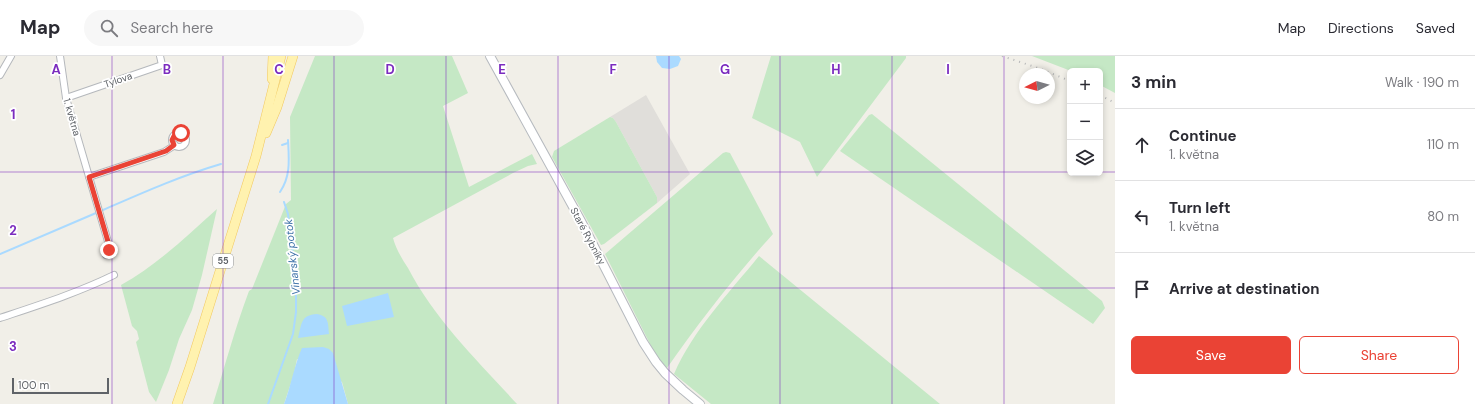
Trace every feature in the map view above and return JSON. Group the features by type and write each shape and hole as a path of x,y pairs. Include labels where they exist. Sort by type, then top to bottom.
{"main road":[{"name":"55","path":"270,101 273,56"},
{"name":"55","path":"177,404 256,156 281,56"},
{"path":"256,156 277,107 293,56"},
{"name":"55","path":"181,404 190,367"}],"street":[{"path":"0,75 11,56"},
{"name":"1. května","path":"60,56 66,98 109,245 109,250 106,255"},
{"name":"Tylova","path":"66,98 162,65 160,56"},
{"name":"Staré Rybníky","path":"490,56 582,223 643,342 665,372 678,386 700,404"},
{"path":"89,177 166,151 174,145"},
{"path":"0,316 11,314 77,291 114,275"}],"shaded area":[{"path":"646,95 690,174 657,203 657,197 616,122 610,117"}],"green space":[{"path":"315,56 452,56 468,93 443,106 469,187 532,154 537,164 528,166 513,173 393,238 401,257 419,287 444,323 472,356 517,404 348,404 342,382 297,359 294,374 284,404 213,404 249,291 252,289 286,204 291,200 290,117"},
{"path":"771,56 906,56 906,58 817,177 800,142 752,118"},
{"path":"1032,56 1115,56 1115,93 1103,87 1103,68 1067,68 1067,69"},
{"path":"872,114 1102,301 1105,308 1093,324 840,151 869,115"},
{"path":"610,117 616,122 657,197 657,203 601,245 552,157 554,151"},
{"path":"726,152 730,153 773,234 718,299 667,368 656,356 605,254"},
{"path":"217,209 202,275 192,310 179,339 169,370 156,402 149,392 136,342 139,339 137,331 132,326 121,285 147,269"},
{"path":"759,256 940,404 711,404 674,374 701,327"}],"water":[{"path":"656,56 679,56 681,59 678,66 670,69 662,68 657,62"},
{"path":"388,293 394,317 347,326 342,306"},
{"path":"317,314 326,318 329,334 298,338 301,325 305,318 307,316"},
{"path":"323,347 329,349 333,353 348,404 284,404 302,348"}],"waterway":[{"name":"Vinarský potok","path":"280,192 284,186 288,174 288,140"},
{"name":"Vinarský potok","path":"282,145 288,143"},
{"path":"103,210 176,179 221,164"},
{"name":"Vinarský potok","path":"268,404 293,334 296,312 296,281 288,214 284,202"},
{"path":"0,254 96,213"}],"railway":[{"path":"1002,56 1067,80"},
{"path":"1103,97 1115,103"}],"route":[{"path":"109,250 110,248 89,177 169,150 174,145 172,140 173,137 178,133 181,133"}]}
